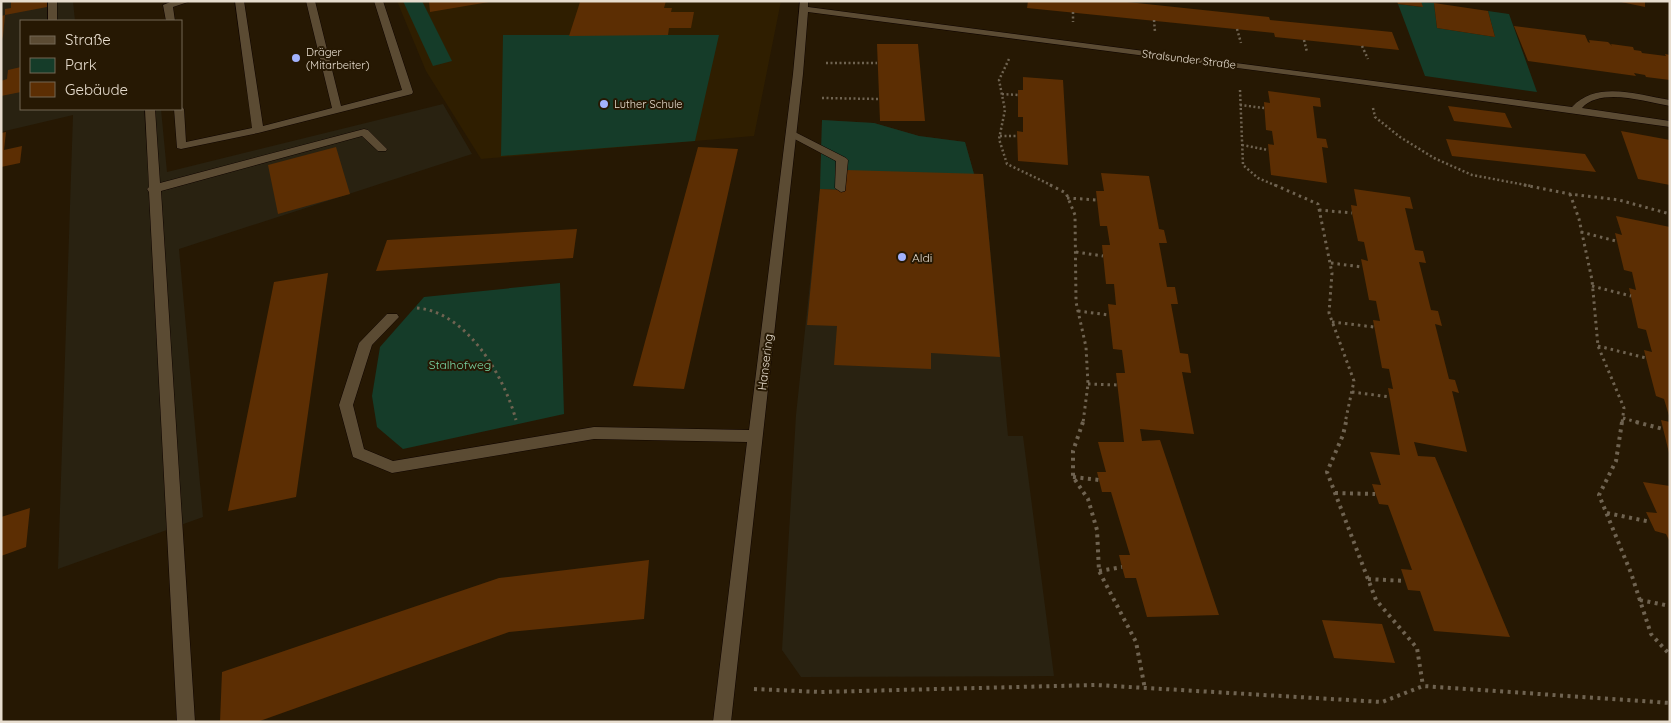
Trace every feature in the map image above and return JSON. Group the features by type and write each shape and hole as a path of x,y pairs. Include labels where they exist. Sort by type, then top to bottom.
{"street":[{"path":"52,1 53,20"},
{"path":"170,20 168,5 187,1"},
{"path":"239,1 258,130"},
{"path":"310,1 337,109"},
{"path":"179,110 181,146 258,130 408,92 378,1"},
{"name":"Stralsunder Straße","path":"803,5 1019,38 1364,80 1670,124"},
{"name":"Hansering","path":"722,722 796,98 803,5"},
{"path":"1575,110 1585,99 1606,93 1670,102"},
{"path":"150,110 153,189 186,722"},
{"path":"153,189 364,132 382,149"},
{"path":"792,133 842,160 841,188"},
{"path":"392,317 366,343 346,405 358,453 392,468 594,433 755,436"}],"path":[{"path":"1019,38 999,80 1005,110 999,139 1007,164 1026,175 1066,192 1075,215 1076,302 1086,347 1088,384 1083,424 1073,451 1072,477 1088,499 1097,530 1100,571 1136,642 1145,689"},
{"path":"799,62 878,63"},
{"path":"1238,64 1242,164 1258,178 1318,204 1332,273 1329,313 1354,380 1343,435 1327,472 1376,600 1417,648 1423,686"},
{"path":"1364,80 1375,117 1400,137 1434,158 1472,175 1570,194 1619,200 1670,214"},
{"path":"1002,94 1018,95"},
{"path":"796,98 879,100"},
{"path":"1240,105 1264,108"},
{"path":"1000,136 1018,136"},
{"path":"1242,145 1268,150"},
{"path":"1570,194 1581,232 1592,286 1598,346 1624,408 1616,461 1600,495 1651,634 1670,655"},
{"path":"1068,198 1096,200"},
{"path":"1319,210 1352,213"},
{"path":"1581,232 1616,241"},
{"path":"1076,252 1103,256"},
{"path":"1330,263 1362,267"},
{"path":"1592,286 1631,296"},
{"path":"413,308 421,307 440,313 460,325 476,344 505,388 523,445"},
{"path":"1078,311 1109,316"},
{"path":"1332,322 1374,327"},
{"path":"1598,346 1646,358"},
{"path":"1088,384 1118,385"},
{"path":"1352,392 1390,397"},
{"path":"1623,418 1663,429"},
{"path":"1072,477 1099,480"},
{"path":"1335,493 1375,494"},
{"path":"1607,513 1651,522"},
{"path":"1100,571 1122,567"},
{"path":"1368,579 1405,581"},
{"path":"1640,600 1670,606"},
{"path":"726,688 820,692 1096,685 1382,702 1423,686 1670,703"}],"shaded area":[{"path":"1,1 73,1 75,20 20,20 20,110 161,110 167,172 443,104 472,154 179,249 203,517 58,569 73,115 1,132"},
{"name":"Luther Schule","path":"397,1 781,1 754,136 481,159 426,71"},
{"path":"822,120 874,123 919,136 965,142 974,174 983,174 1008,436 1023,436 1054,676 801,677 782,650 796,415 820,189"}],"green space":[{"path":"403,1 422,1 452,61 433,66"},
{"path":"1421,2 1434,3 1437,28 1495,37 1488,11 1509,14 1537,92 1425,76 1398,4 1422,7"},
{"path":"503,35 719,35 695,141 501,156"},
{"path":"822,120 874,123 919,136 965,142 974,174 845,190 820,189"},
{"name":"Stalhofweg","path":"560,283 564,414 403,449 377,427 372,396 380,347 424,297"}],"building":[{"path":"11,1 47,1 47,7 5,15 5,9 11,8"},
{"path":"429,1 489,1 489,2 430,12"},
{"path":"666,1 664,8 672,8 671,12 694,12 691,28 669,28 668,35 569,36 580,2"},
{"path":"1028,1 1118,1 1269,17 1270,20 1392,32 1399,50 1275,37 1274,33 1027,8"},
{"path":"1397,1 1421,1 1423,7 1398,4"},
{"path":"1645,1 1645,7 1621,2"},
{"path":"1434,3 1488,11 1495,37 1437,28"},
{"path":"5,15 3,36 1,42 1,16"},
{"path":"1514,26 1585,35 1590,43 1589,40 1608,42 1612,46 1611,44 1633,47 1634,50 1641,51 1642,53 1670,55 1670,80 1646,77 1645,75 1634,73 1636,76 1528,61"},
{"path":"877,44 918,44 925,121 880,121"},
{"path":"20,67 20,92 1,96 1,81 7,79 8,70"},
{"path":"1023,77 1063,80 1068,165 1018,161 1017,131 1023,132 1023,117 1018,117 1018,90 1023,90"},
{"path":"1268,91 1320,98 1321,107 1313,106 1317,138 1326,139 1328,148 1322,147 1327,183 1271,175 1268,144 1274,145 1272,131 1266,130 1264,102 1270,103"},
{"path":"1448,106 1505,113 1512,128 1454,121"},
{"path":"1621,131 1670,140 1670,185 1638,179"},
{"path":"6,132 4,150 22,146 20,163 1,167 1,133"},
{"path":"1446,139 1585,154 1596,172 1452,156"},
{"path":"336,147 350,194 278,214 268,165"},
{"path":"698,147 738,149 684,389 633,386"},
{"name":"Aldi","path":"846,170 983,174 1000,357 931,353 931,369 834,365 837,326 807,325 820,189 845,190"},
{"path":"1101,173 1149,176 1159,229 1164,230 1167,243 1159,243 1167,287 1175,287 1178,304 1171,304 1180,353 1188,354 1191,373 1182,372 1194,434 1140,429 1142,441 1160,440 1219,615 1147,617 1136,578 1125,578 1122,567 1119,555 1130,555 1111,492 1102,492 1097,472 1106,472 1098,442 1124,442 1116,373 1125,373 1122,350 1113,349 1108,304 1116,305 1114,284 1106,284 1102,245 1110,245 1107,226 1100,226 1096,191 1104,191"},
{"path":"1354,189 1410,197 1413,209 1405,208 1415,250 1423,251 1426,263 1419,262 1431,310 1438,311 1442,326 1435,324 1449,379 1455,380 1459,393 1452,391 1467,452 1414,442 1418,456 1435,457 1510,637 1434,631 1420,591 1408,590 1401,569 1412,570 1388,505 1379,504 1372,484 1381,485 1370,452 1400,455 1388,388 1393,389 1389,369 1382,368 1373,320 1380,321 1376,301 1369,300 1361,259 1368,261 1364,242 1358,241 1352,213 1351,205 1357,206"},
{"path":"1616,216 1670,227 1670,419 1664,399 1656,396 1644,350 1652,352 1646,330 1638,328 1629,288 1636,290 1632,272 1624,270 1615,233 1622,235"},
{"path":"577,229 573,258 376,271 387,240"},
{"path":"328,273 296,497 228,511 274,282"},
{"path":"1661,420 1670,422 1670,453 1669,453"},
{"path":"1643,482 1670,486 1670,542 1666,534 1655,531 1646,512 1657,513"},
{"path":"30,508 26,547 1,556 1,517"},
{"path":"649,560 644,619 509,632 257,722 220,722 222,672 499,578"},
{"path":"1322,620 1382,624 1395,663 1334,658"}],"place":[{"name":"Dräger (Mitarbeiter)","path":"296,58"},
{"name":"Luther Schule","path":"604,104"},
{"name":"Aldi","path":"902,257"}]}
